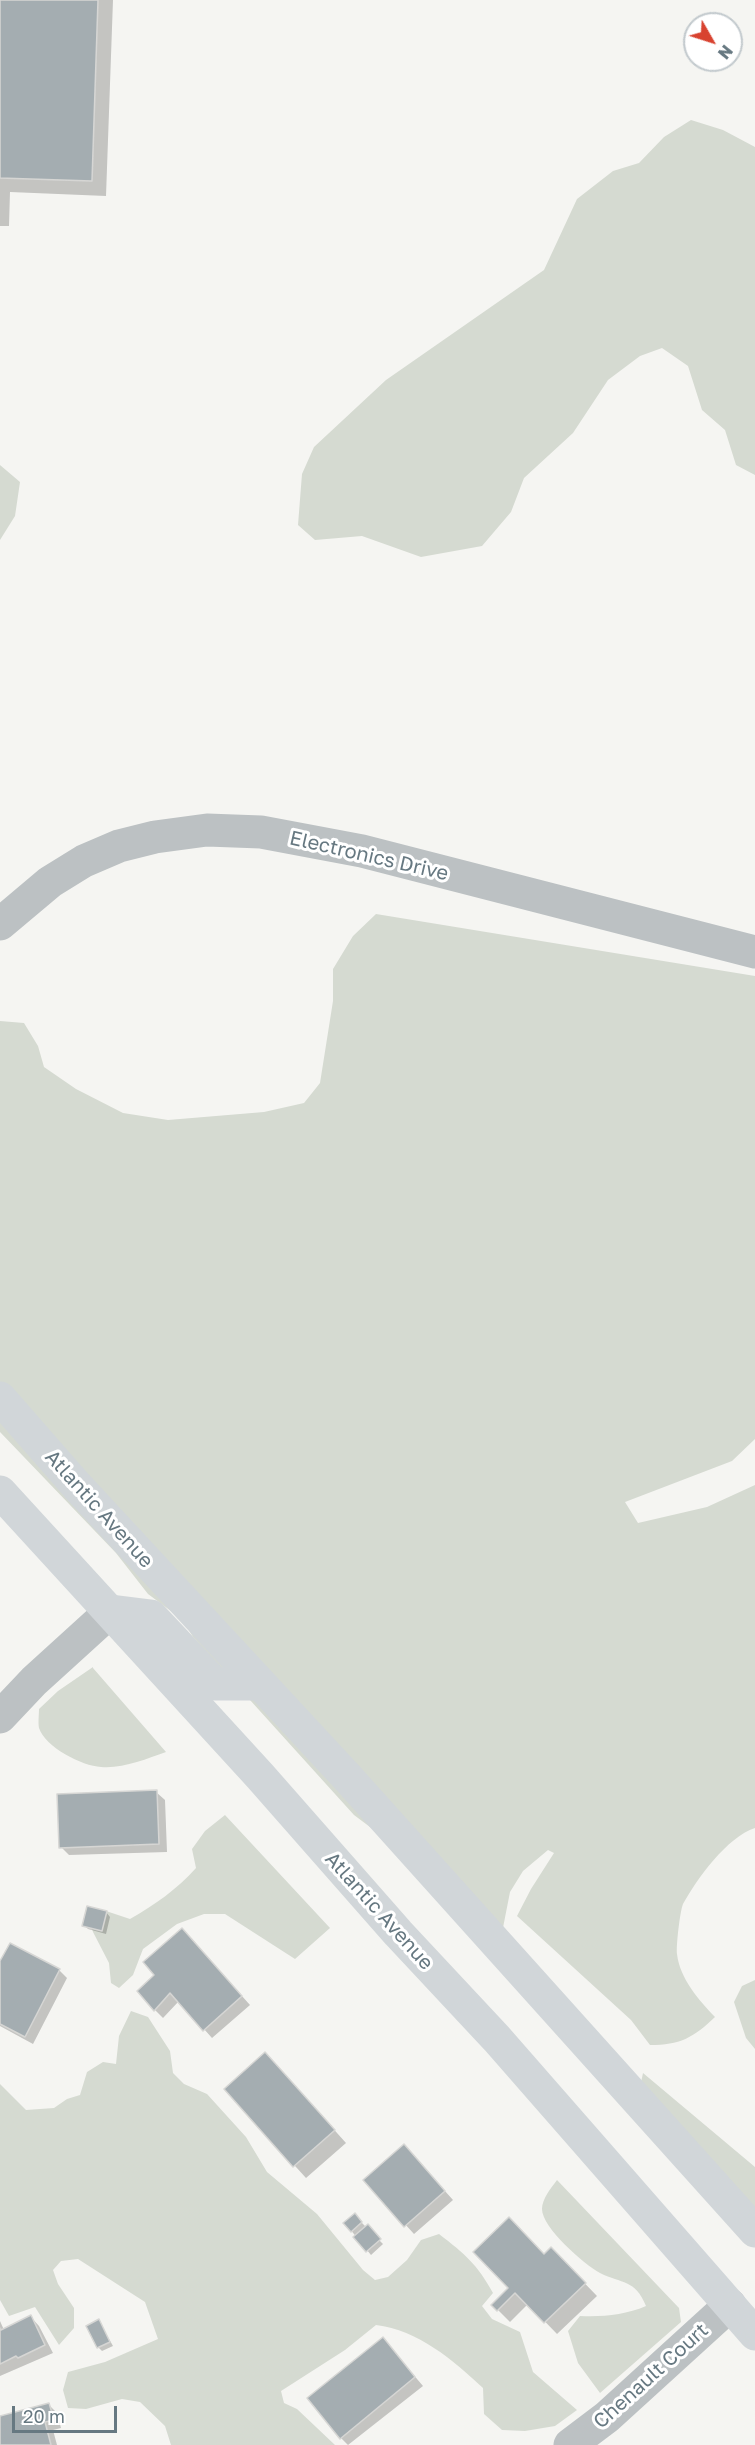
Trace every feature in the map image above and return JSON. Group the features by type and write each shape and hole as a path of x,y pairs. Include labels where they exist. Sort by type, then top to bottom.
{"main road":[{"name":"Atlantic Avenue","path":"0,1398 76,1486 347,1777 755,2231"},
{"name":"Atlantic Avenue","path":"0,1492 111,1611 398,1933 497,2039 755,2334"},
{"path":"111,1611 151,1616 215,1684 260,1683"}],"street":[{"name":"Electronics Drive","path":"0,924 50,882 84,861 119,846 155,837 207,830 261,832 362,851 755,952"},
{"path":"0,1717 34,1681 111,1611"},
{"name":"Chenault Court","path":"570,2445 608,2417 730,2305"}],"shaded area":[{"path":"691,120 723,130 755,147 755,475 736,465 725,430 702,410 688,366 662,348 640,356 608,380 573,433 524,478 511,512 482,546 421,557 362,536 315,540 298,525 302,474 314,447 386,380 544,270 577,199 613,171 639,163 664,137"},
{"path":"0,465 20,482 15,516 0,540"},
{"path":"376,914 755,976 755,1439 732,1461 625,1502 638,1523 707,1507 755,1485 755,1828 744,1833 724,1849 696,1883 683,1904 677,1944 679,1963 691,1988 715,2017 693,2035 678,2042 650,2045 631,2020 517,1916 554,1853 548,1850 523,1871 510,1892 500,1943 378,1833 354,1815 193,1637 183,1620 148,1594 116,1553 0,1432 0,1021 24,1023 38,1046 44,1067 76,1089 123,1113 168,1120 264,1112 304,1103 320,1083 333,1001 333,969 353,936"},
{"path":"93,1667 166,1752 126,1765 101,1767 75,1759 49,1742 39,1728 39,1709 58,1691"},
{"path":"225,1815 330,1928 295,1959 225,1914 204,1914 177,1924 143,1949 133,1975 119,1988 111,1983 109,1963 93,1932 86,1909 106,1911 130,1919 157,1902 196,1868 192,1849 205,1831"},
{"path":"755,1980 755,2049 746,2038 734,2002 742,1986"},
{"path":"131,2011 148,2017 170,2051 173,2073 184,2084 207,2094 246,2137 267,2172 317,2214 363,2270 375,2280 388,2277 407,2260 421,2240 439,2234 463,2254 476,2267 493,2293 482,2306 492,2319 520,2332 533,2372 577,2410 555,2426 525,2431 502,2430 484,2414 483,2388 460,2367 434,2348 406,2333 376,2325 345,2350 281,2391 284,2403 297,2409 335,2445 171,2445 165,2426 140,2402 122,2399 86,2409 68,2408 63,2390 68,2372 105,2362 158,2339 145,2302 78,2259 61,2261 53,2270 58,2284 74,2308 74,2328 59,2345 35,2307 9,2316 0,2300 0,2084 26,2110 54,2108 67,2099 80,2095 87,2072 103,2062 116,2064 119,2036"},
{"path":"643,2073 755,2167 755,2223 639,2092"},
{"path":"557,2180 679,2308 681,2322 600,2393 578,2363 568,2331 580,2316 614,2315 646,2306 637,2291 593,2268 565,2245 549,2226 544,2217 542,2205"}],"building":[{"path":"0,0 98,0 92,181 0,178"},
{"path":"157,1790 159,1844 59,1848 57,1794"},
{"path":"87,1906 107,1911 102,1931 82,1926"},
{"path":"182,1928 242,1996 203,2031 170,1993 154,2011 137,1991 154,1975 143,1962"},
{"path":"10,1943 60,1969 25,2037 0,2024 0,1961"},
{"path":"265,2052 335,2130 293,2167 224,2089"},
{"path":"404,2144 445,2191 404,2227 363,2180"},
{"path":"355,2213 362,2222 351,2232 343,2223"},
{"path":"509,2217 544,2254 551,2247 586,2283 544,2323 515,2293 497,2311 491,2305 508,2288 473,2252"},
{"path":"368,2224 381,2239 366,2252 353,2237"},
{"path":"31,2315 45,2345 0,2364 0,2328 1,2330"},
{"path":"99,2319 110,2342 97,2348 86,2326"},
{"path":"383,2337 415,2377 340,2439 307,2398"},
{"path":"49,2403 54,2420 45,2422 51,2445 0,2445 0,2416"}]}
